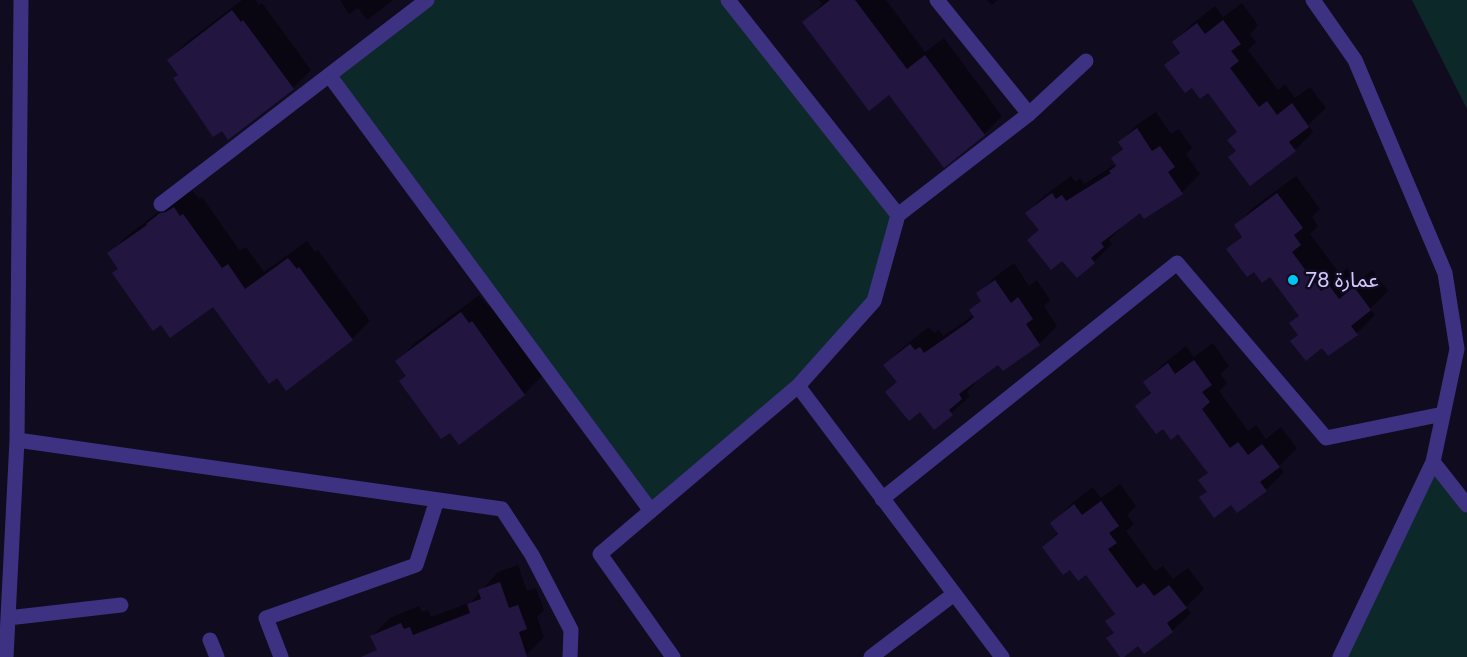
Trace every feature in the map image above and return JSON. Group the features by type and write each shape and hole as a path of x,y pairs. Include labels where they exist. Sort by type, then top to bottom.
{"street":[{"path":"6,657 17,440 21,0"},
{"path":"161,204 428,0"},
{"path":"728,0 898,215"},
{"path":"937,0 1029,114"},
{"path":"1313,0 1355,60 1445,273 1457,349 1433,462 1340,657"},
{"path":"673,657 600,554 798,386 874,301 898,215 1029,114 1086,61"},
{"path":"329,75 651,511"},
{"path":"882,499 1177,263 1326,438 1443,414"},
{"path":"798,386 1002,657"},
{"path":"17,440 502,509 532,555 571,630 570,657"},
{"path":"1433,462 1467,505"},
{"path":"280,657 266,618 416,565 437,500"},
{"path":"872,657 954,594"},
{"path":"8,618 121,605"},
{"path":"210,640 217,657"}],"green space":[{"path":"427,0 728,0 898,215 874,301 798,386 651,511 329,75"},
{"path":"1412,0 1467,0 1467,109"},
{"path":"1433,462 1467,505 1467,657 1340,657"}],"building":[{"path":"830,0 855,0 907,69 925,55 985,135 944,168 889,95 869,111 802,22"},
{"path":"232,10 241,22 243,20 294,89 228,140 222,131 213,137 173,78 178,75 167,60"},
{"path":"1223,20 1241,44 1231,51 1239,61 1230,68 1259,107 1267,101 1277,115 1292,103 1309,127 1289,142 1296,151 1250,186 1228,157 1236,151 1227,140 1237,132 1208,93 1200,99 1192,88 1185,93 1164,65 1180,53 1172,42 1197,23 1205,34"},
{"path":"1137,128 1152,151 1160,146 1175,167 1168,172 1183,194 1144,219 1140,213 1101,243 1104,247 1091,258 1095,263 1077,278 1062,261 1051,270 1027,240 1039,230 1025,213 1052,193 1056,199 1062,195 1066,201 1111,173 1109,171 1116,166 1111,158 1123,149 1118,142"},
{"name":"عمارة 78","path":"1277,193 1303,228 1294,235 1301,245 1292,252 1321,291 1329,285 1339,299 1354,287 1371,310 1351,326 1358,335 1328,356 1322,348 1306,361 1290,341 1298,335 1289,323 1299,316 1270,277 1262,283 1254,272 1247,277 1226,249 1242,237 1234,225"},
{"path":"174,207 180,216 183,214 222,268 228,264 245,289 288,258 297,269 299,267 353,340 286,391 277,378 269,384 213,307 170,338 161,325 153,331 112,273 118,269 107,253 160,213"},
{"path":"995,280 1011,303 1018,297 1033,319 1026,324 1040,345 1003,371 998,365 959,394 962,399 949,410 953,415 934,430 920,412 909,421 885,392 897,382 883,365 910,344 915,350 920,347 924,353 967,323 974,317 969,310 981,301 976,293"},
{"path":"461,312 469,323 472,321 525,395 459,445 450,433 441,439 399,381 406,376 395,361"},
{"path":"1194,360 1212,385 1202,392 1210,402 1202,409 1230,448 1238,442 1248,455 1262,444 1280,467 1260,482 1267,491 1237,513 1231,505 1214,518 1199,497 1207,492 1198,480 1208,473 1178,434 1171,440 1163,429 1156,434 1135,406 1151,393 1143,382 1168,363 1175,374"},
{"path":"1101,501 1119,526 1109,533 1117,543 1108,549 1137,588 1144,583 1154,596 1169,585 1187,608 1167,623 1173,632 1144,654 1138,646 1124,657 1120,657 1106,638 1114,633 1105,621 1115,614 1086,575 1078,581 1070,570 1063,575 1042,547 1058,534 1050,523 1074,504 1082,515"},
{"path":"500,582 509,608 518,605 527,629 519,632 527,657 361,657 377,650 370,636 401,623 404,629 410,627 413,635 470,613 467,604 481,599 478,590"}],"place":[{"name":"عمارة 78","path":"1293,280"}]}
